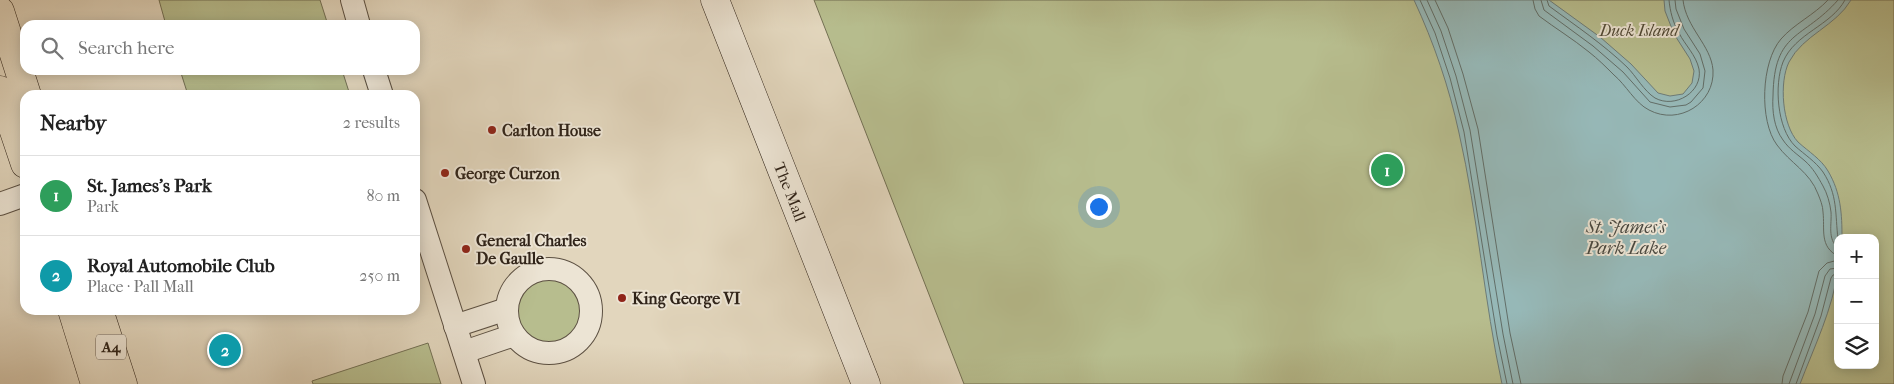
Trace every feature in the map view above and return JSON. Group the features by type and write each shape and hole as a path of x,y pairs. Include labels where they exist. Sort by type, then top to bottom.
{"main road":[{"path":"0,11 20,73"},
{"path":"21,75 25,90"},
{"path":"0,90 20,149"},
{"name":"A4","path":"74,315 95,384"},
{"name":"A4","path":"101,315 123,384"}],"street":[{"path":"352,0 358,20"},
{"name":"The Mall","path":"715,0 866,384"},
{"path":"376,75 380,90"},
{"path":"0,204 20,197"},
{"path":"420,216 474,384"},
{"path":"555,269 568,274 580,282 588,293 592,306 591,321 585,334 576,344 564,351 550,354 536,352 524,346 514,335 508,323 507,309 510,295 518,283 528,275 541,270 555,269"},
{"path":"455,326 507,309"},
{"path":"464,352 514,335"}],"green space":[{"path":"159,0 320,0 326,20 165,20"},
{"name":"Duck Island","path":"814,0 1894,0 1894,384 964,384"},
{"path":"182,75 344,75 348,90 186,90"},
{"path":"549,278 561,281 572,288 579,299 582,311 579,323 572,334 561,341 549,344 537,341 526,334 519,323 516,311 519,299 526,288 537,281"},
{"path":"428,343 441,384 313,384 312,381"}],"water":[{"name":"St. James's Park Lake","path":"1414,0 1549,0 1600,37 1631,64 1658,93 1670,96 1683,94 1692,83 1694,71 1690,59 1674,34 1665,11 1664,0 1851,0 1837,17 1811,37 1795,53 1789,62 1784,81 1785,114 1788,125 1798,142 1818,159 1828,171 1836,187 1842,220 1842,234 1834,234 1834,292 1800,384 1502,384 1490,321 1466,164 1451,99 1428,32"}],"place":[{"name":"Carlton House","path":"492,130"},
{"name":"St. James's Park","path":"1387,170"},
{"name":"George Curzon","path":"445,173"},
{"name":"General Charles De Gaulle","path":"466,249"},
{"name":"King George VI","path":"622,298"},
{"name":"Royal Automobile Club","path":"225,350"}]}
